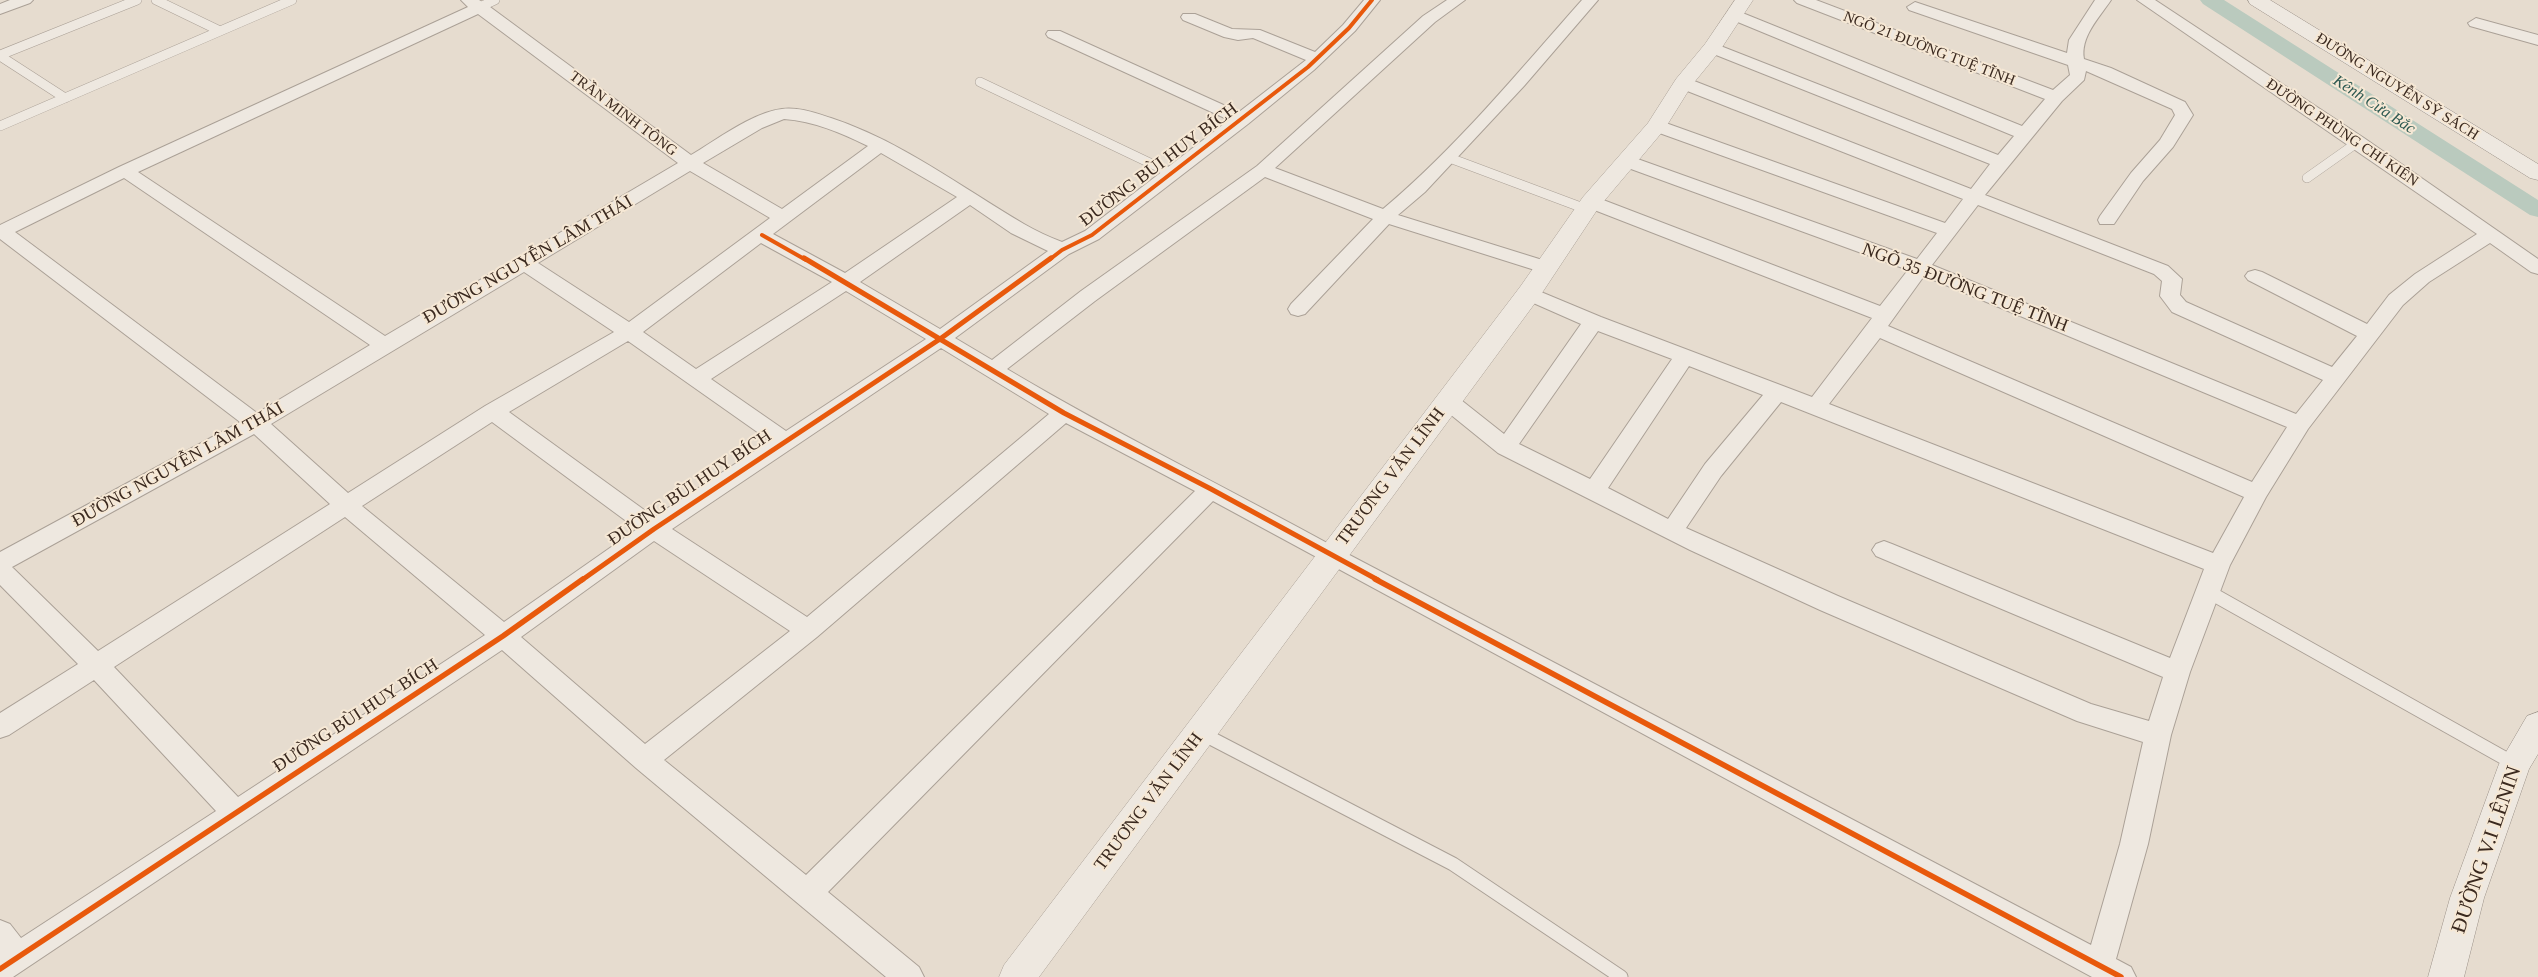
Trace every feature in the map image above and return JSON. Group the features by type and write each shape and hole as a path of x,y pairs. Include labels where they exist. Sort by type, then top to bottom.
{"street":[{"path":"0,9 25,0"},
{"name":"ĐƯỜNG BÙI HUY BÍCH","path":"9,963 504,636 654,529 940,339 1062,250 1092,234 1173,174 1308,67 1349,28 1372,0"},
{"path":"992,370 1088,296 1263,170 1429,19 1457,0"},
{"path":"1298,309 1385,217 1419,188 1518,82 1590,0"},
{"name":"NGÕ 21 ĐƯỜNG TUỆ TĨNH","path":"1802,0 2056,97"},
{"path":"1815,408 1920,267 1950,231 1974,196 2056,97 2078,76 2079,72 2075,62 2074,48 2077,40 2103,0"},
{"name":"ĐƯỜNG PHÙNG CHÍ KIÊN","path":"2145,0 2358,142 2538,268"},
{"name":"ĐƯỜNG NGUYỄN SỸ SÁCH","path":"2256,0 2538,173"},
{"path":"481,2 1,232 256,422 346,505 504,636 645,760 909,977"},
{"name":"TRẦN MINH TÔNG","path":"481,2 691,164 784,218"},
{"path":"1739,7 2026,134"},
{"name":"TRƯƠNG VĂN LĨNH","path":"1017,977 1529,293 1545,267 1589,206 1657,126 1683,84 1712,48 1739,7"},
{"path":"1915,7 2075,62 2164,98 2179,106 2184,115 2167,143 2137,177 2107,220"},
{"path":"1189,16 1236,36 1245,37 1254,33 1316,58"},
{"path":"2476,23 2538,40"},
{"path":"1054,34 1242,120"},
{"path":"1712,48 2001,162"},
{"path":"1683,84 2161,270 2172,279 2170,296 2179,308 2335,377"},
{"name":"ĐƯỜNG NGUYỄN LÂM THÁI","path":"0,564 256,422 756,124 782,114 804,114 844,128 880,145 970,197 1018,228 1062,250"},
{"path":"1657,126 1950,231"},
{"path":"0,728 493,411 629,332 762,235 880,145"},
{"name":"NGÕ 35 ĐƯỜNG TUỆ TĨNH","path":"1626,161 1920,267 2300,424"},
{"path":"1263,170 1385,217 1545,267"},
{"path":"125,171 384,345"},
{"path":"697,378 846,282 970,197"},
{"path":"1589,206 1880,322 2008,388 2257,493"},
{"path":"762,235 846,282 1064,414 1211,489 1332,556 2100,964 2121,977"},
{"path":"2100,964 2134,844 2158,735 2177,672 2218,565 2257,493 2300,424 2396,300 2415,283 2489,235"},
{"path":"524,263 697,378 785,441"},
{"path":"2255,276 2371,334"},
{"path":"1529,293 1594,322 2218,565"},
{"path":"1506,447 1568,356 1594,322"},
{"path":"1594,491 1684,357"},
{"path":"1672,531 1713,470 1777,392"},
{"path":"1448,401 1506,447 1672,531 1829,603 2086,713 2158,735"},
{"path":"493,411 654,529 808,630"},
{"path":"645,760 808,630 1064,414"},
{"path":"808,893 1211,489"},
{"path":"1884,550 2177,672"},
{"path":"0,570 96,666 236,812"},
{"name":"ĐƯỜNG V.I LÊNIN","path":"2446,977 2467,898 2515,764 2538,726"},
{"path":"0,934 9,963"}],"lane":[{"path":"0,56 137,0"},
{"path":"156,0 218,30"},
{"path":"0,126 218,30 292,0"},
{"path":"0,56 65,98"},
{"path":"980,82 1173,174"},
{"path":"2307,178 2358,142"},
{"path":"1447,157 1589,206"},
{"path":"2207,591 2515,764"},
{"path":"1201,732 1453,864 1621,977"}],"waterway":[{"name":"Kênh Cửa Bắc","path":"2210,0 2538,210"}],"cycle path":[{"path":"0,969 503,636 654,529 940,339 1062,250 1092,235 1308,67 1349,28 1372,0"},
{"path":"762,235 846,282 1064,413 1211,489 1332,556 2121,977"}]}
